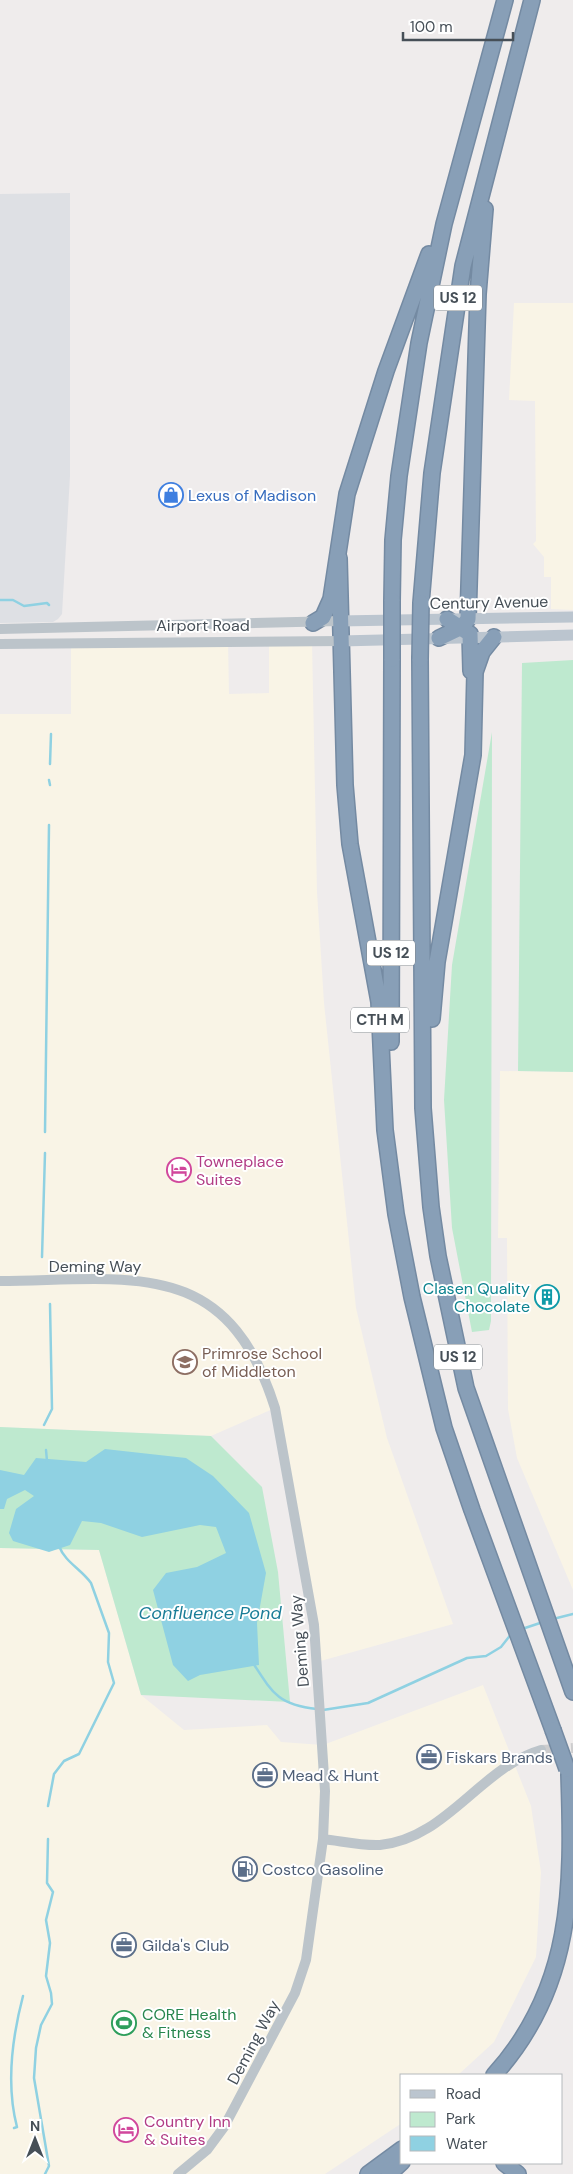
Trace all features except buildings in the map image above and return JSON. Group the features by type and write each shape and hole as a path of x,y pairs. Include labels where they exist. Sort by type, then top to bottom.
{"highway":[{"name":"US 12","path":"505,0 435,263 415,371 399,476 393,540 392,601 392,1082 394,1141 403,1248 412,1297 444,1428 568,1772 573,1791"},
{"name":"US 12","path":"532,0 463,266 432,473 421,603 420,658 423,1108 431,1207 456,1350 480,1431 573,1692"},
{"path":"470,762 467,628 478,294 490,158"},
{"path":"313,622 323,616 331,599 339,558 347,494 386,371 455,185"},
{"path":"339,558 339,621 341,641"},
{"path":"447,619 467,628"},
{"path":"439,638 467,628"},
{"name":"CTH M","path":"423,1108 437,962 470,762 473,755 477,664 482,652 494,637"},
{"name":"CTH M","path":"341,641 345,785 350,844 378,1002 385,1130 403,1248"},
{"path":"495,2074 532,2028 562,1959 573,1887 568,1772"},
{"path":"368,2174 400,2150"},
{"path":"389,2174 400,2164"},
{"path":"505,2164 518,2174"}],"main road":[{"name":"Century Avenue","path":"467,628 573,617"},
{"name":"Century Avenue","path":"406,620 447,619"},
{"name":"Airport Road","path":"339,621 406,620"},
{"path":"467,628 494,637 573,635"},
{"name":"Airport Road","path":"341,641 439,638"}],"street":[{"name":"Airport Road","path":"0,629 339,621"},
{"name":"Airport Road","path":"0,644 341,641"},
{"name":"Deming Way","path":"0,1281 133,1279 162,1283 189,1293 222,1314 241,1336 254,1354 276,1408 312,1606 319,1688 325,1806 323,1839 306,1960 295,1993 224,2127 207,2150 178,2174"},
{"path":"323,1839 380,1845 410,1838 441,1819 514,1760 541,1750"}],"shaded area":[{"path":"70,193 70,476 62,614 53,622 0,623 0,194"},
{"path":"514,303 573,303 573,610 551,609 551,577 544,577 544,557 533,544 536,541 535,401 509,400"},
{"path":"228,641 229,694 269,693 269,642 312,641 317,892 324,1003 356,1308 387,1438 453,1624 317,1662 275,1408 211,1436 0,1427 0,714 71,714 71,642"},
{"path":"500,1071 573,1072 573,1590 517,1458 508,1409 507,1238 498,1238"},
{"path":"0,1548 99,1550 141,1695 184,1730 267,1725 281,1742 323,1745 483,1685 531,1806 541,1872 536,1957 494,2042 459,2074 400,2074 400,2124 325,2174 0,2174"}],"green space":[{"path":"573,660 573,1072 518,1071 522,663"},
{"path":"492,732 491,1321 489,1330 472,1332 452,1228 444,1100 452,965"},
{"path":"0,1427 211,1436 262,1487 278,1572 290,1702 141,1695 99,1550 0,1548"}],"water":[{"name":"Confluence Pond","path":"105,1449 186,1458 213,1476 249,1513 266,1573 257,1623 259,1665 200,1675 188,1681 173,1665 153,1590 166,1573 197,1567 226,1553 216,1527 200,1525 142,1537 101,1523 82,1521 70,1545 49,1552 13,1541 9,1533 16,1509 34,1496 25,1490 7,1499 4,1509 0,1509 0,1470 24,1475 36,1458 86,1462"}],"waterway":[{"path":"0,600 13,600 24,606 47,603 49,605"},
{"path":"50,764 51,734"},
{"path":"49,780 50,785"},
{"path":"45,1132 49,825"},
{"path":"42,1257 45,1153"},
{"path":"44,1425 52,1409 50,1304"},
{"path":"46,1450 47,1461"},
{"path":"48,1806 54,1774 64,1761 79,1754 114,1683 108,1662 109,1633 91,1583 65,1557 59,1546"},
{"path":"553,1619 573,1614"},
{"path":"522,1629 543,1622"},
{"path":"323,1710 368,1703 467,1658 486,1656 501,1647 512,1633"},
{"path":"253,1663 266,1683 278,1696 285,1701 317,1709"},
{"path":"45,2174 49,2166 34,2078 36,2048 41,2025 52,2004 46,1976 50,1943 46,1920 53,1892 47,1883 48,1839"},
{"path":"14,2128 17,2127 11,2078 13,2045 23,1996"}],"tunnel":[{"path":"541,1750 573,1748"}],"place":[{"name":"Lexus of Madison","path":"171,495"},
{"name":"Towneplace Suites","path":"179,1170"},
{"name":"Clasen Quality Chocolate","path":"547,1297"},
{"name":"Primrose School of Middleton","path":"185,1362"},
{"name":"Fiskars Brands","path":"429,1757"},
{"name":"Mead & Hunt","path":"265,1775"},
{"name":"Costco Gasoline","path":"245,1869"},
{"name":"Gilda's Club","path":"124,1945"},
{"name":"CORE Health & Fitness","path":"124,2023"},
{"name":"Country Inn & Suites","path":"126,2130"}]}
